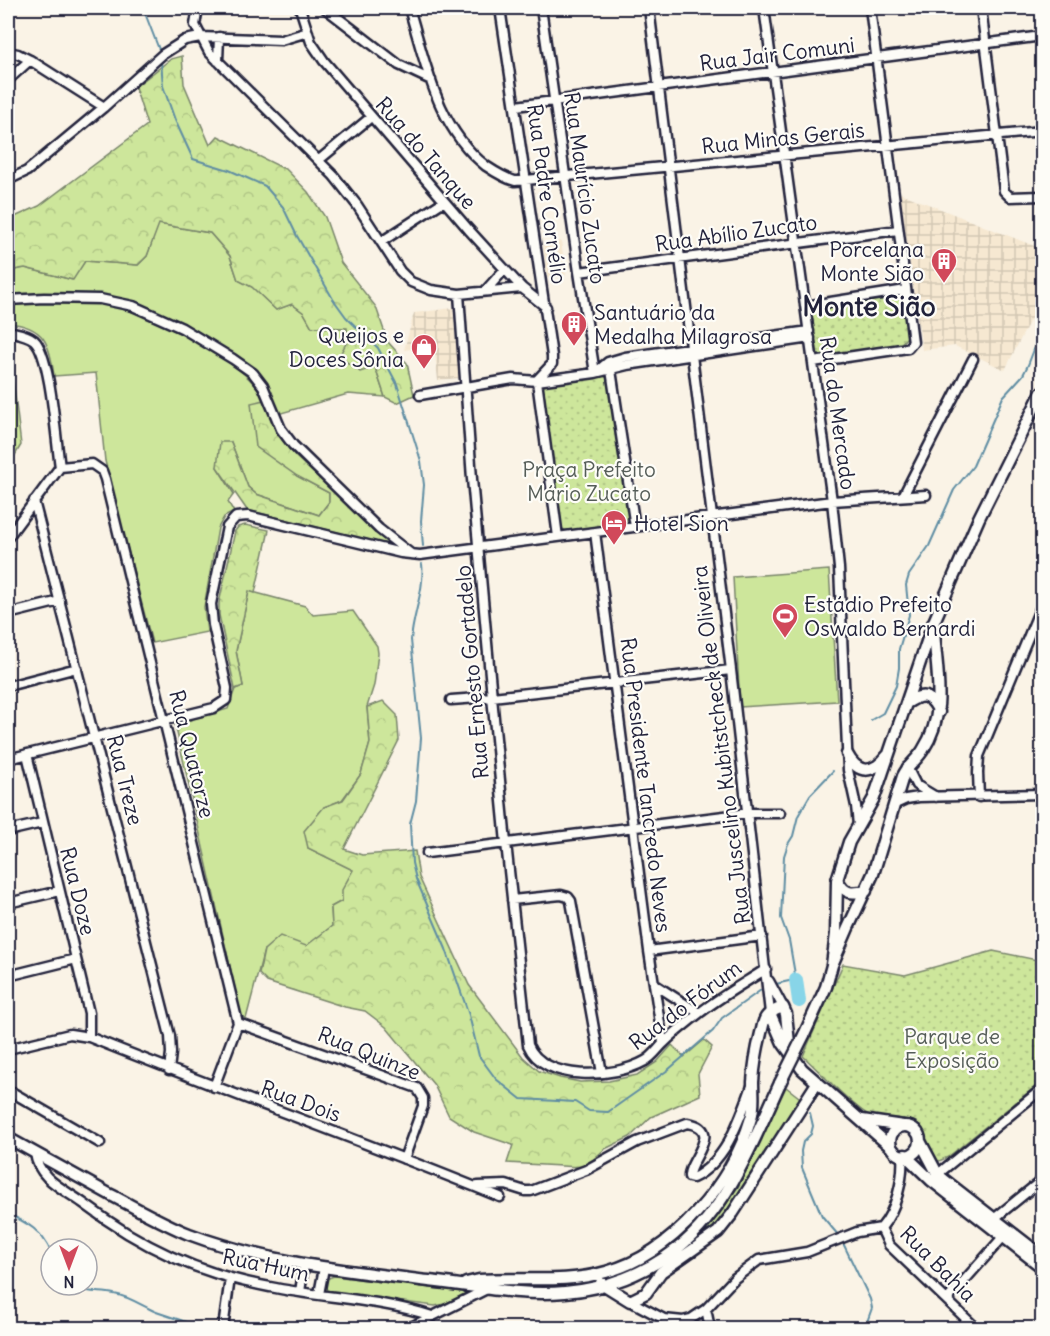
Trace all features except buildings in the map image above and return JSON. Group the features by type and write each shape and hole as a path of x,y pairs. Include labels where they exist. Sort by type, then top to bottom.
{"main road":[{"path":"8,1138 148,1215 186,1233 258,1256 304,1265 461,1285 547,1293 606,1287 636,1274 686,1241 722,1198 744,1159 826,987 832,965 836,934 837,880 849,842 874,798 933,624 979,518 1042,392"},
{"path":"832,965 866,891 907,767 923,750 937,722 940,700 933,624"},
{"path":"907,703 916,697 929,698 939,712"},
{"path":"847,754 861,770 875,767 889,754"},
{"path":"837,880 843,890 850,894 866,891"},
{"path":"461,1285 479,1280 570,1279 622,1267 648,1254 695,1215 722,1178 739,1147 752,1117 757,1051 764,1021 770,1013 783,1007 787,1021 790,1053"},
{"path":"770,1013 790,1053 831,1096 891,1147 934,1177 990,1222 1042,1256"},
{"path":"775,1025 787,1021"},
{"path":"599,1274 606,1287 630,1301 646,1290 661,1272 723,1227 817,1083"},
{"path":"862,1120 914,1129 934,1177"},
{"path":"891,1147 890,1138 894,1131 906,1126"},
{"path":"904,1155 917,1149 920,1141"},
{"path":"990,1222 1003,1237 1042,1267"},
{"path":"648,1254 661,1259"},
{"path":"646,1290 661,1259"},
{"path":"622,1267 644,1280 646,1290"},
{"path":"490,1288 506,1279"}],"street":[{"path":"198,8 195,25 207,49 319,160 346,190 400,271 411,282 431,290 459,294 522,288"},
{"name":"Rua do Tanque","path":"300,8 308,32 324,61 522,288 546,307"},
{"path":"324,8 399,65 431,81"},
{"path":"409,8 431,81 451,128 468,150 500,175 514,181 527,181"},
{"name":"Rua Padre Cornélio","path":"500,8 546,307 552,360 537,381"},
{"name":"Rua Maurício Zucato","path":"541,8 596,373"},
{"name":"Rua Juscelino Kubitstcheck de Oliveira","path":"649,8 693,351 770,1013"},
{"name":"Rua do Mercado","path":"764,8 771,72 832,501 839,568 849,782 856,806 858,825"},
{"path":"813,362 908,348 912,345 913,339 897,230 870,8"},
{"path":"981,8 1004,191 1007,196 1013,197 1042,196"},
{"path":"8,180 27,171 156,60 185,40 219,37 281,40 308,32"},
{"name":"Rua Jair Comuni","path":"516,106 1042,36"},
{"path":"218,61 219,37"},
{"path":"8,52 30,60 104,107"},
{"path":"8,80 30,60"},
{"path":"319,160 371,117"},
{"name":"Rua Minas Gerais","path":"527,181 1042,131"},
{"path":"381,242 444,201"},
{"name":"Rua Abílio Zucato","path":"579,272 897,230"},
{"path":"486,290 505,269"},
{"path":"805,306 906,290"},
{"name":"Rua Ernesto Gortadelo","path":"459,294 492,697 528,1045"},
{"path":"8,300 71,297 134,306 182,328 233,359 258,380 281,429 293,445 371,521 411,555"},
{"path":"8,331 34,340 45,358 60,467 8,537"},
{"path":"596,373 604,365 616,359 693,351 809,334"},
{"path":"420,394 513,379 537,381 596,373 693,351"},
{"path":"903,496 972,359"},
{"path":"611,370 635,527"},
{"path":"537,381 558,537"},
{"name":"Rua Quatorze","path":"60,467 92,464 102,471 238,1023"},
{"path":"8,759 214,708 226,700 227,688 213,625 212,604 227,528 236,517 248,516 411,555 832,501 926,495"},
{"name":"Rua Treze","path":"34,501 170,1036 169,1070"},
{"name":"Rua Presidente Tancredo Neves","path":"595,532 663,1043"},
{"path":"8,614 60,601"},
{"path":"979,797 980,756 1042,604"},
{"path":"8,686 77,668"},
{"path":"450,700 731,670"},
{"name":"Rua Doze","path":"27,754 89,1013 89,1037"},
{"path":"907,767 916,784 936,797"},
{"path":"896,804 906,799 1042,794"},
{"path":"427,853 748,813 780,813"},
{"path":"8,831 42,823"},
{"path":"8,903 58,891"},
{"path":"512,900 561,895 568,897 571,901 602,1073"},
{"path":"649,951 762,936"},
{"path":"8,976 76,959"},
{"name":"Rua do Fórum","path":"528,1045 537,1059 560,1070 575,1073 602,1073 637,1065 656,1053 663,1043 699,1013 766,969"},
{"name":"Rua Juscelino Kubitstcheck de Oliveira","path":"767,978 783,1007"},
{"path":"654,984 699,1013"},
{"path":"214,1088 238,1023"},
{"name":"Rua Quinze","path":"238,1023 417,1088 423,1098 423,1106 404,1159"},
{"path":"8,1049 70,1034 89,1037"},
{"name":"Rua Dois","path":"89,1037 214,1088 500,1197"},
{"path":"475,1187 506,1185 531,1191 586,1170 637,1142 687,1123 701,1129 704,1140 688,1172 689,1177 693,1178 703,1172 728,1143 738,1125 753,1083"},
{"path":"934,1177 1042,1089"},
{"path":"8,1090 100,1143"},
{"name":"Rua Hum","path":"35,1153 38,1167 51,1181 103,1219 163,1254 230,1278 300,1292 404,1308 432,1316"},
{"name":"Rua Bahia","path":"904,1155 902,1175 892,1212 881,1228 889,1245 976,1329"},
{"path":"990,1222 1042,1180"},
{"path":"630,1301 664,1319 683,1321 697,1317 751,1264 768,1257 795,1255 857,1232 881,1228"},
{"path":"947,1300 1003,1237"},
{"path":"300,1292 304,1265"},
{"path":"319,1294 324,1268"},
{"path":"223,1329 230,1278"},
{"path":"410,1329 490,1288"},
{"path":"646,1290 646,1311"},
{"path":"706,1309 710,1329"}],"shaded area":[{"path":"900,193 1042,249 1042,296 1005,370 955,346 922,350"},
{"path":"561,241 566,275 548,278 543,244"},
{"name":"Queijos e Doces Sônia","path":"453,308 459,378 438,380 434,346 404,350 414,313"}],"green space":[{"path":"182,56 184,84 210,145 218,136 287,170 308,192 325,217 341,263 376,307 388,342 407,363 414,395 397,403 385,397 375,367 360,372 339,356 348,340 347,328 312,327 304,313 292,304 276,310 252,287 238,280 230,256 210,233 159,224 147,256 138,265 85,261 73,280 25,268 8,271 8,220 39,206 147,125 135,87 171,59"},
{"path":"158,224 210,233 230,256 238,280 252,287 276,310 292,304 304,313 312,327 347,328 348,340 375,367 385,397 348,394 278,414 240,360 177,321 121,299 95,294 63,293 8,297 8,271 25,268 72,280 85,261 138,265 147,256"},
{"path":"902,294 907,337 898,347 818,358 811,307"},
{"path":"56,301 102,304 132,312 169,328 228,362 243,373 258,390 264,400 252,404 297,476 329,493 329,502 319,515 256,494 248,487 231,442 217,467 234,494 228,502 234,512 224,517 218,528 204,607 207,632 152,643 105,461 96,373 54,376 50,354 43,338 30,328 8,323 8,303"},
{"path":"8,338 21,445 8,467"},
{"name":"Praça Prefeito Mário Zucato","path":"604,376 608,378 629,518 625,522 566,531 561,528 543,388 545,384"},
{"path":"264,400 276,432 296,457 394,546 247,510 217,467 220,442 231,442 248,487 256,494 319,515 329,502 329,493 297,476 256,447 251,403"},
{"path":"245,525 269,530 255,593 249,591 236,651 243,686 235,689 219,615 219,603 235,531 238,527"},
{"name":"Estádio Prefeito Oswaldo Bernardi","path":"829,570 837,701 740,707 733,577"},
{"path":"249,591 305,606 313,615 353,611 377,646 378,653 374,685 367,707 370,743 361,774 342,800 324,807 308,848 353,870 343,890 342,901 331,907 332,926 306,947 264,950 246,1019 241,1015 175,724 228,709 235,689 243,686 236,651"},
{"path":"383,701 397,715 399,740 344,849 362,855 415,851 419,877 469,985 523,1057 539,1071 560,1078 580,1082 609,1081 637,1075 657,1062 672,1045 684,1057 704,1040 712,1047 698,1074 700,1095 651,1117 630,1137 605,1149 587,1165 580,1167 507,1163 513,1145 474,1132 449,1116 434,1085 386,1027 365,1011 345,1007 267,982 259,974 264,950 280,936 306,946 332,926 331,907 342,901 342,890 353,870 308,848 304,831 324,807 343,800 361,774 370,743 367,707"},
{"name":"Parque de Exposição","path":"993,951 1042,961 1042,1081 948,1157 937,1162 930,1154 922,1132 914,1123 903,1119 869,1115 862,1111 803,1056 843,964 905,975"},
{"path":"786,1087 804,1101 723,1223 682,1254 713,1222 738,1187"},
{"path":"334,1276 472,1293 449,1303 435,1306 333,1293 326,1289 326,1279"}],"waterway":[{"path":"143,8 160,52"},
{"path":"161,61 163,86 175,120 193,159 229,170 265,186 283,207 333,299 346,317 378,348 397,384 421,461 424,485 421,521 423,546"},
{"path":"871,720 883,713 896,686 899,649 909,615 906,585 909,575 929,546 954,490 973,466 1003,397 1023,375 1042,329"},
{"path":"422,564 422,583 411,640 421,738 416,801 410,824 412,863 416,879 446,949 469,1015 479,1056 496,1079 521,1099 575,1102 589,1111 608,1112 668,1070 713,1031 722,1018 761,990"},
{"path":"774,985 796,980 789,940 781,918 784,856 793,836 798,816 810,795 833,771"},
{"path":"796,980 799,1001"},
{"path":"810,1113 813,1126 811,1134 803,1142 802,1168 822,1216 839,1236"},
{"path":"8,1214 34,1229 42,1237"},
{"path":"842,1241 870,1299 872,1308 867,1322 855,1328"},
{"path":"99,1292 124,1297 198,1328"}],"place":[{"name":"Porcelana Monte Sião","path":"944,284"},
{"name":"Santuário da Medalha Milagrosa","path":"574,347"},
{"name":"Queijos e Doces Sônia","path":"424,370"},
{"name":"Hotel Sion","path":"614,546"},
{"name":"Estádio Prefeito Oswaldo Bernardi","path":"785,639"}],"district":[{"name":"Monte Sião","path":"869,306"}]}
